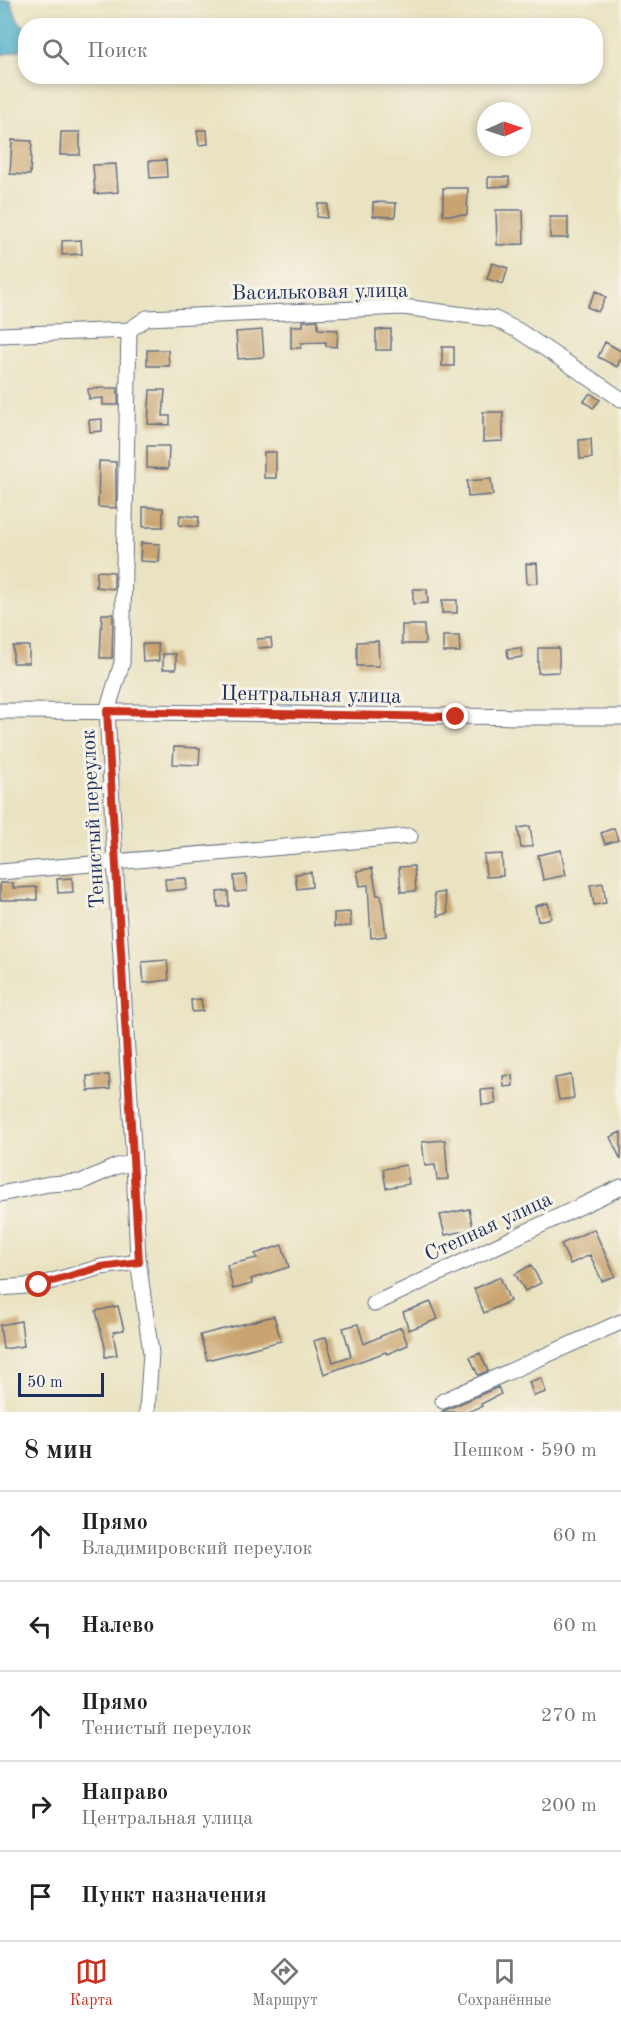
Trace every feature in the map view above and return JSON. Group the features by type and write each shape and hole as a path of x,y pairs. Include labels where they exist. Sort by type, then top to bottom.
{"street":[{"name":"Васильковая улица","path":"0,335 129,330 147,318 184,315 403,307 495,320 519,331 621,399"},
{"name":"Тенистый переулок","path":"129,330 122,663 107,711 139,1262 151,1353 147,1412"},
{"name":"Центральная улица","path":"0,711 621,717"},
{"path":"0,872 411,836"},
{"path":"0,1194 49,1184 81,1182 117,1167 135,1163"},
{"name":"Степная улица","path":"374,1304 621,1187"},
{"path":"0,1288 39,1285 101,1267 139,1262"},
{"path":"443,1401 621,1322"}],"water":[{"path":"0,0 10,0 18,21 18,50 0,55"}],"building":[{"path":"197,130 207,130 208,144 199,145"},
{"path":"61,132 80,132 80,155 60,155"},
{"path":"12,140 32,141 30,175 10,174"},
{"path":"166,160 167,177 150,178 149,161"},
{"path":"116,164 118,192 95,194 93,165"},
{"path":"488,177 509,177 509,186 488,187"},
{"path":"443,188 468,188 467,215 443,215"},
{"path":"373,202 396,203 395,217 373,216"},
{"path":"318,204 328,204 327,218 317,217"},
{"path":"496,210 523,210 524,244 497,245"},
{"path":"550,217 568,217 568,238 550,238"},
{"path":"81,240 82,254 62,255 62,241"},
{"path":"492,263 508,268 503,284 487,279"},
{"path":"596,291 606,297 598,312 587,307"},
{"path":"318,320 318,329 338,330 337,347 326,346 326,342 301,343 301,348 291,348 291,326 303,326 303,321"},
{"path":"391,329 391,350 376,350 376,330"},
{"path":"262,330 264,357 238,359 236,332"},
{"path":"605,342 621,351 617,367 598,357"},
{"path":"442,347 454,347 454,366 442,366"},
{"path":"147,350 168,350 169,366 147,366"},
{"path":"118,388 118,405 103,405 103,398 89,399 88,389"},
{"path":"150,390 165,390 163,416 170,416 170,425 148,424"},
{"path":"590,393 600,400 593,408 584,401"},
{"path":"483,412 503,412 503,441 483,442"},
{"path":"102,419 102,431 90,432 89,420"},
{"path":"591,439 592,458 580,459 579,440"},
{"path":"147,446 169,446 168,469 147,468"},
{"path":"264,452 276,452 276,478 264,478"},
{"path":"99,461 116,462 116,508 98,507"},
{"path":"491,479 493,495 468,497 467,481"},
{"path":"143,507 163,508 163,527 143,527"},
{"path":"180,515 199,517 198,527 179,525"},
{"path":"141,543 160,544 159,562 140,561"},
{"path":"537,563 538,583 527,584 526,564"},
{"path":"97,571 114,572 114,589 96,587"},
{"path":"413,589 427,589 428,603 413,604"},
{"path":"442,600 457,600 457,613 442,613"},
{"path":"102,614 113,614 112,658 100,658"},
{"path":"402,625 424,625 425,644 402,644"},
{"path":"443,636 459,636 460,652 443,652"},
{"path":"271,638 272,647 258,648 257,639"},
{"path":"378,641 379,666 357,666 357,642"},
{"path":"142,644 158,644 159,661 143,662"},
{"path":"13,646 29,646 29,663 13,663"},
{"path":"521,648 522,657 508,659 507,649"},
{"path":"538,648 559,648 559,672 538,673"},
{"path":"163,654 176,654 176,669 163,669"},
{"path":"174,747 200,748 199,765 173,764"},
{"path":"530,826 533,846 521,848 518,828"},
{"path":"614,828 618,840 605,844 601,833"},
{"path":"561,850 566,875 543,880 538,855"},
{"path":"502,854 503,876 486,877 484,855"},
{"path":"414,866 416,891 401,892 399,867"},
{"path":"372,868 377,895 381,895 386,936 371,938 368,885 360,886 357,871"},
{"path":"311,872 312,887 297,889 295,874"},
{"path":"246,875 247,891 235,892 234,876"},
{"path":"72,878 73,892 58,893 57,879"},
{"path":"186,878 187,889 166,891 165,879"},
{"path":"0,883 13,883 13,888 37,887 37,900 0,900"},
{"path":"603,883 606,903 594,905 590,885"},
{"path":"228,891 229,906 218,907 217,892"},
{"path":"444,892 448,913 438,916 434,894"},
{"path":"548,903 551,918 538,921 535,906"},
{"path":"350,912 351,926 334,927 334,913"},
{"path":"167,960 169,980 144,983 142,962"},
{"path":"201,999 203,1011 192,1012 191,1000"},
{"path":"109,1075 110,1089 88,1091 87,1076"},
{"path":"512,1075 513,1086 504,1087 503,1076"},
{"path":"571,1075 574,1098 559,1100 555,1078"},
{"path":"494,1089 496,1104 482,1105 481,1090"},
{"path":"621,1132 621,1160 610,1137"},
{"path":"445,1140 448,1179 437,1180 435,1165 425,1166 422,1142"},
{"path":"406,1165 409,1184 386,1188 383,1169"},
{"path":"469,1209 473,1229 445,1235 440,1215"},
{"path":"594,1229 615,1276 602,1281 590,1255 570,1264 561,1244"},
{"path":"282,1245 289,1267 251,1279 252,1284 233,1289 227,1265 257,1258 255,1254"},
{"path":"531,1265 541,1283 525,1291 515,1274"},
{"path":"500,1277 510,1301 484,1313 474,1289"},
{"path":"431,1302 438,1319 409,1330 403,1312"},
{"path":"118,1306 124,1330 113,1332 117,1355 105,1357 105,1347 96,1311"},
{"path":"274,1316 281,1341 207,1360 200,1335"},
{"path":"21,1321 24,1346 3,1349 0,1325"},
{"path":"358,1324 364,1344 401,1327 408,1345 324,1374 314,1341 326,1337 333,1362 351,1356 343,1328"},
{"path":"480,1353 488,1371 478,1375 470,1357"},
{"path":"541,1378 546,1392 534,1396 529,1382"},
{"path":"498,1387 501,1394 481,1404 482,1406 468,1412 441,1412"}],"route":[{"path":"39,1285 101,1267 139,1262 107,711 456,717"}]}
